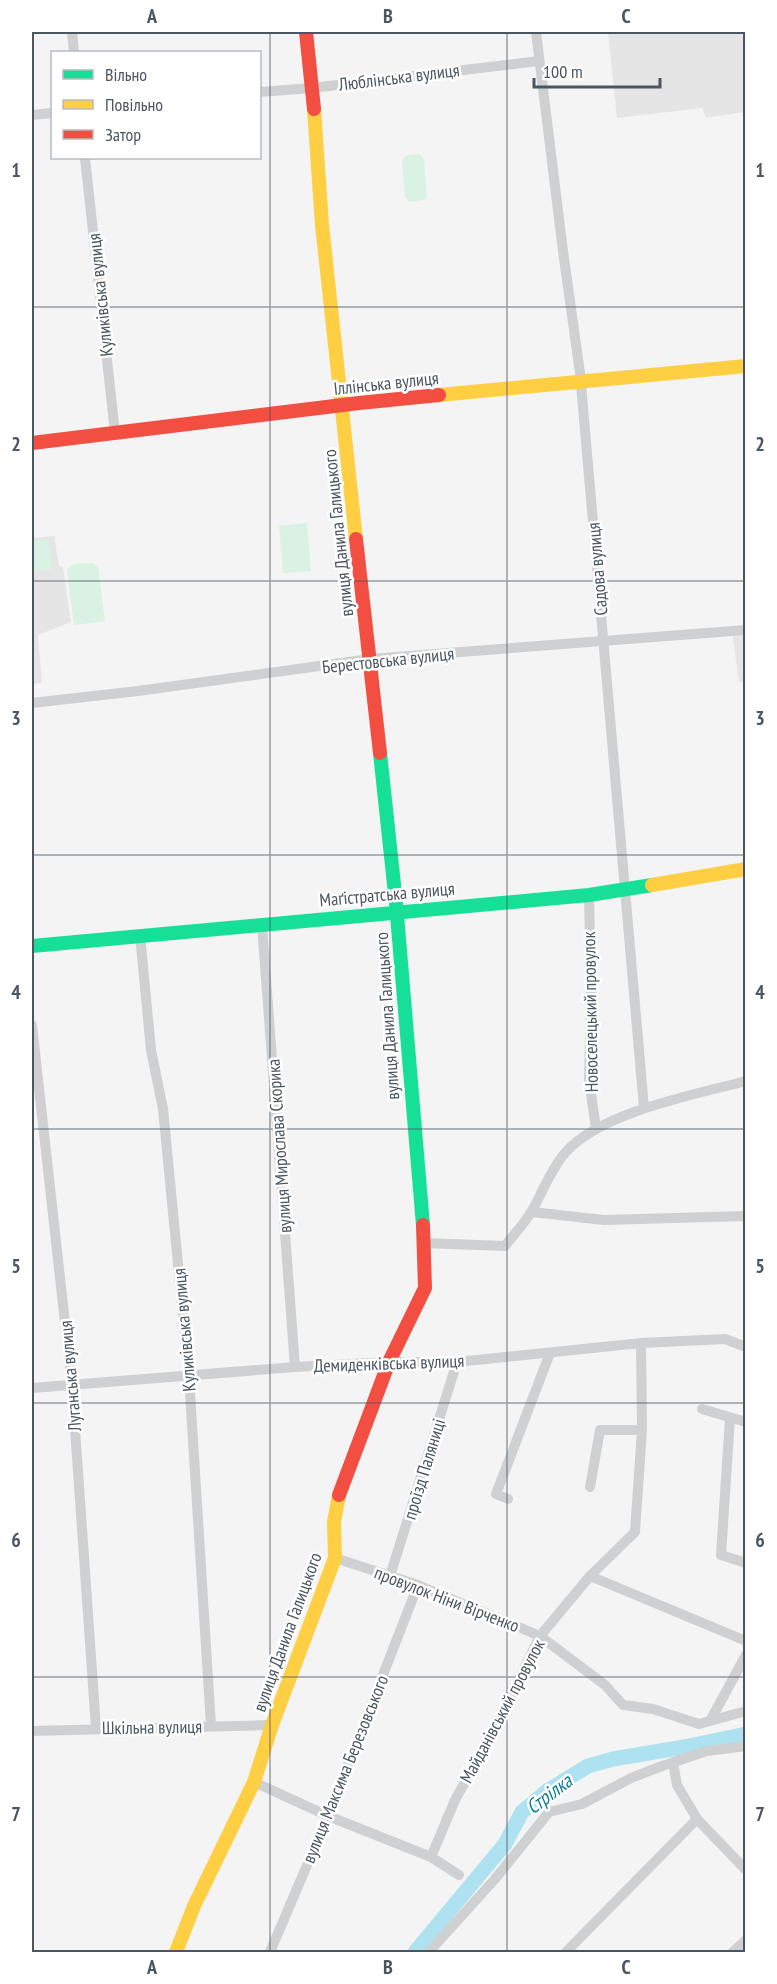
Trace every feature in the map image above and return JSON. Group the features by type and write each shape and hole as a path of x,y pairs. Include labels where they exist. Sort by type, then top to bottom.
{"street":[{"path":"72,32 74,51"},
{"name":"вулиця Данила Галицького","path":"176,1953 194,1906 254,1782 272,1725 335,1558 334,1522 338,1498 389,1362 425,1288 424,1243 397,911 322,225 306,32"},
{"name":"Садова вулиця","path":"536,32 581,382 644,1108"},
{"name":"Люблінська вулиця","path":"261,92 539,61"},
{"path":"32,115 51,113"},
{"name":"Куликівська вулиця","path":"85,159 115,433"},
{"name":"Іллінська вулиця","path":"32,443 342,405 746,366"},
{"name":"Берестовська вулиця","path":"32,703 370,659 746,630"},
{"name":"Маґістратська вулиця","path":"32,946 589,895 746,869"},
{"name":"Новоселецький провулок","path":"589,895 591,993 589,1082 596,1128"},
{"name":"вулиця Мирослава Скорика","path":"262,925 295,1367"},
{"name":"Куликівська вулиця","path":"140,935 151,1050 163,1109 189,1377 212,1726"},
{"name":"Луганська вулиця","path":"32,1025 72,1386 96,1728"},
{"path":"424,1243 505,1246 532,1212 546,1183 565,1153 596,1128 644,1108 746,1081"},
{"path":"532,1212 604,1220 746,1216"},
{"name":"Демиденківська вулиця","path":"32,1388 295,1367 389,1362 457,1362 641,1342 725,1339 746,1347"},
{"name":"Майданівський провулок","path":"431,1857 455,1800 491,1735 540,1636 590,1576 635,1532 642,1430 641,1342"},
{"path":"508,1499 496,1494 550,1353"},
{"name":"проїзд Паляниці","path":"390,1575 457,1362"},
{"path":"702,1409 746,1422"},
{"path":"730,1418 721,1555 746,1563"},
{"path":"590,1486 600,1430 642,1430"},
{"name":"провулок Ніни Вірченко","path":"335,1558 390,1575 540,1636 605,1684 623,1705 654,1709 699,1724 746,1712"},
{"path":"590,1576 746,1641"},
{"name":"вулиця Максима Березовського","path":"270,1953 328,1816 418,1586"},
{"path":"710,1721 746,1656"},
{"name":"Шкільна вулиця","path":"32,1731 272,1725"},
{"path":"429,1953 495,1880 549,1812 582,1804 631,1778 707,1751 746,1746"},
{"path":"673,1763 677,1785 698,1819 746,1870"},
{"path":"254,1782 328,1816 431,1857 459,1875"},
{"path":"566,1953 698,1819"},
{"path":"733,1953 746,1940"}],"shaded area":[{"path":"608,32 742,32 746,59 745,112 706,118 702,108 617,118"},
{"path":"54,536 59,566 63,567 71,622 38,635 42,683 32,684 32,538"},
{"path":"745,630 745,682 739,682 732,631"}],"green space":[{"path":"420,154 424,160 427,197 424,200 409,202 405,196 402,160 405,156"},
{"path":"307,523 311,571 283,573 279,526"},
{"path":"49,540 52,569 32,571 32,541"},
{"path":"93,563 98,568 105,621 74,625 67,572 71,566"}],"waterway":[{"name":"Стрілка","path":"415,1952 505,1844 522,1812 547,1791 588,1766 613,1759 746,1734"}],"traffic: fast":[{"path":"380,753 396,903 423,1225"},
{"path":"32,946 589,895 652,885"}],"traffic: slow":[{"path":"314,109 322,225 356,539"},
{"path":"439,395 746,366"},
{"path":"652,885 746,869"},
{"path":"176,1952 194,1906 254,1782 272,1725 335,1558 334,1522 339,1495"}],"traffic: jam":[{"path":"306,32 314,109"},
{"path":"32,443 439,395"},
{"path":"356,539 380,753"},
{"path":"339,1495 389,1362 425,1288 423,1225"}]}
